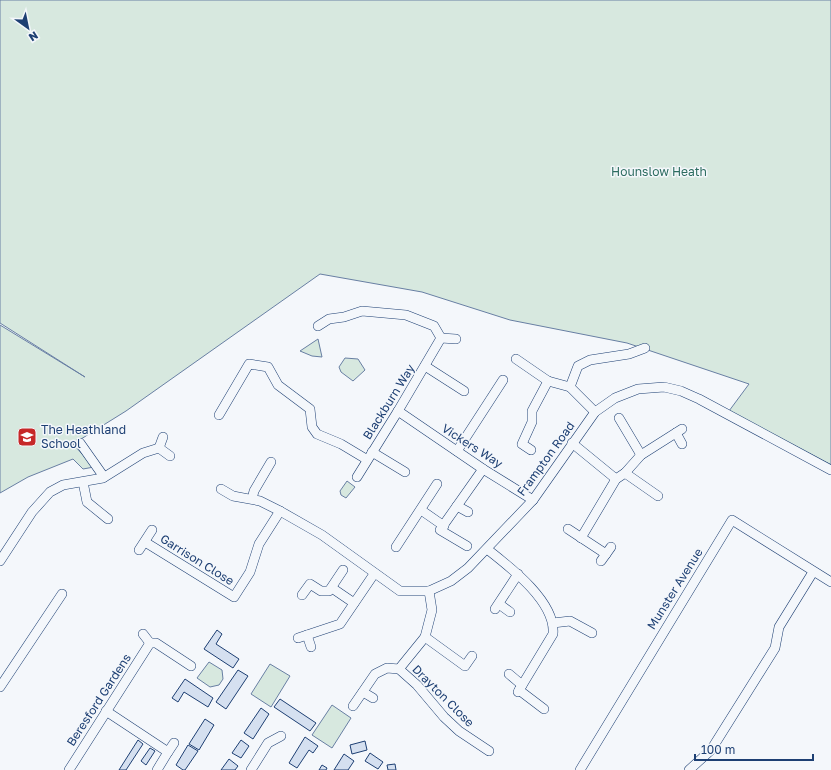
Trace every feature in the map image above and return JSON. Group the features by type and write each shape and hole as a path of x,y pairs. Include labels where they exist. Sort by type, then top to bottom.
{"street":[{"path":"318,326 329,318 344,317 362,311 406,315 434,326 441,338 456,339"},
{"name":"Blackburn Way","path":"357,477 441,338"},
{"path":"570,387 578,366 590,360 629,354 645,348"},
{"path":"516,360 548,381 570,387 596,412"},
{"path":"219,415 249,364 268,367 278,385 310,409 312,426 317,434 405,472"},
{"path":"425,366 464,391"},
{"path":"457,451 503,380"},
{"path":"531,450 522,444 532,422 532,411 548,381"},
{"name":"Frampton Road","path":"221,489 233,496 256,500 280,511 322,535 374,574 400,591 429,591 451,581 487,549 534,500 572,443 596,412 615,398 638,389 664,387 681,391 699,399 831,470"},
{"name":"Vickers Way","path":"398,411 534,500"},
{"path":"619,418 641,455"},
{"path":"581,538 616,479 625,473 641,455 679,431 682,444"},
{"path":"159,448 163,437"},
{"path":"80,443 104,477"},
{"path":"572,443 616,479"},
{"path":"159,448 170,456"},
{"path":"0,561 32,512 50,492 63,485 104,477 143,453 159,448"},
{"path":"256,500 254,491 271,462"},
{"path":"467,546 440,530 483,468"},
{"path":"625,473 658,496"},
{"path":"83,482 87,502 108,519"},
{"path":"396,547 437,484"},
{"path":"457,506 468,512"},
{"path":"421,510 444,526"},
{"name":"Garrison Close","path":"145,542 234,597 250,572 259,544 280,511"},
{"path":"730,511 732,520 831,582"},
{"name":"Munster Avenue","path":"579,770 732,520"},
{"path":"568,529 606,554"},
{"path":"139,550 152,530"},
{"path":"487,549 518,574 544,605 553,623 553,634 520,689"},
{"path":"302,595 310,584 325,592 332,588 343,570"},
{"path":"689,770 711,750 775,648 779,627 813,572"},
{"path":"310,647 302,636 340,624 374,574"},
{"path":"510,612 497,607 518,574"},
{"path":"332,588 354,603"},
{"path":"399,670 424,637 432,610 429,591"},
{"path":"0,687 62,594"},
{"path":"553,623 570,621 592,633"},
{"path":"143,634 150,643 156,643 191,666"},
{"path":"424,637 463,670 472,656"},
{"name":"Beresford Gardens","path":"69,770 150,643"},
{"name":"Drayton Close","path":"353,706 375,674 387,668 399,670 417,685 444,717 459,731 489,751"},
{"path":"509,674 520,689 544,709"},
{"path":"363,692 373,698"},
{"path":"106,711 168,752"},
{"path":"250,770 268,743 281,736"},
{"path":"157,770 174,743"}],"green space":[{"name":"Hounslow Heath","path":"0,0 831,0 831,465 729,411 749,384 627,343 510,320 422,292 320,274 126,411 73,444 94,467 83,469 73,459 28,477 0,493 0,325 85,377 0,323"},
{"path":"318,339 322,357 312,356 300,351"},
{"path":"345,358 358,359 365,370 353,381 341,372 339,367"},
{"path":"347,481 355,487 346,498 341,495 340,491"},
{"path":"209,662 222,670 223,679 219,685 210,687 197,678"},
{"path":"270,664 290,676 271,707 251,694"},
{"path":"332,705 351,718 332,748 312,735"}],"building":[{"path":"217,630 222,634 216,644 239,659 233,668 204,649"},
{"path":"238,670 248,676 226,709 216,702"},
{"path":"185,679 213,698 208,707 184,692 178,702 172,698"},
{"path":"280,699 316,723 310,731 274,707"},
{"path":"261,708 269,714 253,739 244,733"},
{"path":"205,719 214,725 199,750 189,744"},
{"path":"305,737 318,746 313,753 309,750 297,768 289,763"},
{"path":"138,740 143,744 126,770 119,770"},
{"path":"241,740 249,746 241,758 232,753"},
{"path":"365,741 367,750 352,754 350,745"},
{"path":"188,745 198,751 185,770 183,770 176,765"},
{"path":"150,748 155,751 146,765 141,761"},
{"path":"370,753 383,762 378,769 365,761"},
{"path":"344,754 354,761 348,770 334,770"},
{"path":"229,759 238,766 235,770 221,770"},
{"path":"395,764 396,770 388,770 387,765"},
{"path":"322,765 327,768 326,770 319,770"}],"place":[{"name":"The Heathland School","path":"27,437"}]}
